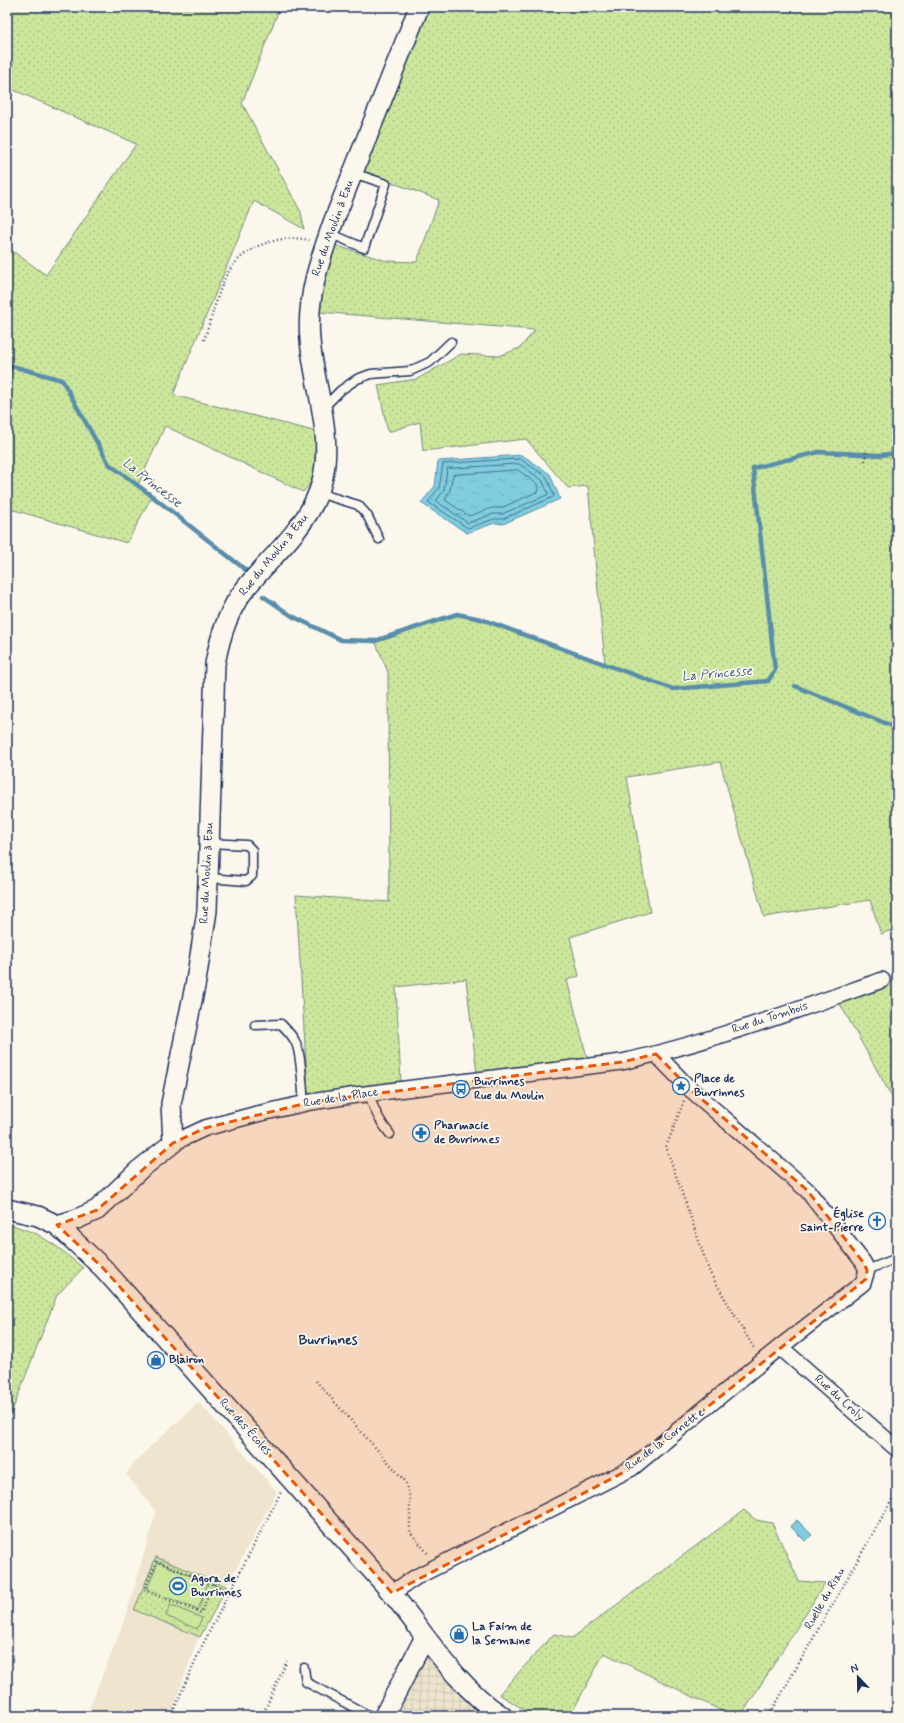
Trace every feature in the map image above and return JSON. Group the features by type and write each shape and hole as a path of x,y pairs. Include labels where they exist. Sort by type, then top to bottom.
{"street":[{"name":"Rue du Moulin à Eau","path":"173,1143 171,1104 196,981 207,911 215,664 219,639 228,615 244,590 307,516 322,482 325,468 325,438 310,340 310,306 314,282 327,238 419,7"},
{"name":"Rue du Tombois","path":"656,1054 794,1011 882,980"},
{"name":"Rue de la Place","path":"57,1225 78,1219 97,1210 139,1170 173,1143 205,1128 257,1114 304,1104 369,1094 622,1062 656,1054"},
{"path":"656,1054 689,1088 807,1190 863,1262 867,1270"},
{"name":"Rue des Écoles","path":"7,1209 38,1216 57,1225 103,1268 392,1593 460,1681 485,1705 502,1716"},
{"name":"Rue de la Cornette","path":"392,1593 438,1566 632,1468 780,1346 863,1283 867,1270"},
{"name":"Rue du Croly","path":"780,1346 897,1449"},
{"path":"384,1716 425,1637"}],"lane":[{"path":"327,238 364,248 386,184 353,173"},
{"path":"321,410 341,390 357,379 371,374 410,371 430,362 451,342"},
{"path":"318,493 358,505 367,515 379,539"},
{"path":"208,878 246,881 252,876 252,850 247,845 209,844"},
{"path":"255,1025 281,1024 296,1042 304,1104"},
{"path":"369,1094 380,1122 390,1134"},
{"path":"867,1270 897,1258"},
{"path":"304,1668 306,1682 370,1716"}],"path":[{"path":"204,340 225,277 249,251 279,239 327,238"},
{"path":"865,461 866,449"},
{"path":"689,1088 666,1147 710,1273 762,1362"},
{"path":"316,1381 405,1481 410,1498 410,1532 438,1566"},
{"path":"171,1716 200,1650 231,1592 279,1494 293,1481"},
{"name":"Ruelle du Riau","path":"769,1716 897,1491"},
{"path":"214,1584 201,1613 144,1590 157,1561 214,1584 231,1592"},
{"path":"262,1716 287,1661"}],"highlighted area":[{"path":"656,1054 689,1088 807,1190 863,1262 867,1270 866,1279 632,1468 392,1593 103,1268 57,1225 97,1210 173,1143 205,1128 311,1102 622,1062"}],"shaded area":[{"path":"199,1402 277,1492 197,1642 170,1716 107,1716 89,1709 126,1616 156,1512 126,1474 135,1461"},
{"path":"425,1647 479,1711 487,1716 387,1716"}],"green space":[{"path":"14,7 280,7 242,103 301,212 304,229 254,201 173,395 317,432 316,470 313,480 303,492 165,426 138,485 152,496 127,543 7,508 7,247 46,275 136,144 7,87 7,29"},
{"path":"425,7 897,7 897,928 881,934 870,900 764,917 720,762 627,777 650,912 570,937 579,976 567,980 588,1061 477,1074 466,979 396,987 401,1082 308,1096 296,895 389,902 388,672 375,641 457,614 481,619 605,663 588,486 568,488 526,439 423,451 420,422 388,432 378,385 417,379 461,354 499,356 520,348 535,330 319,312 321,283 334,245 387,261 417,262 439,200 361,171"},
{"path":"897,980 897,1106 840,1004"},
{"path":"7,1223 37,1234 59,1248 83,1268 57,1295 7,1424"},
{"path":"744,1510 756,1520 772,1523 799,1581 825,1583 741,1716 732,1716 604,1653 570,1716 534,1716 499,1694 554,1634 572,1638"},
{"path":"156,1557 227,1587 200,1637 134,1610"},
{"name":"Agora de Buvrinnes","path":"158,1562 208,1583 198,1610 147,1589"},
{"path":"170,1605 202,1618 197,1629 166,1616"}],"water":[{"path":"522,455 550,474 560,499 503,524 495,523 467,533 421,503 435,486 438,461"},
{"path":"797,1520 812,1535 805,1541 790,1526"}],"waterway":[{"name":"La Princesse","path":"7,372 12,366 62,380 109,464 247,571"},
{"name":"La Princesse","path":"263,596 292,616 341,640 375,641 457,614 481,619 673,689 768,681 775,670 753,468 819,452 881,455 897,453"},
{"path":"795,686 897,728"}],"place":[{"name":"Place de Buvrinnes","path":"681,1086"},
{"name":"Buvrinnes Rue du Moulin","path":"461,1089"},
{"name":"Pharmacie de Buvrinnes","path":"421,1133"},
{"name":"Église Saint-Pierre","path":"877,1221"},
{"name":"Blairon","path":"156,1360"},
{"name":"Agora de Buvrinnes","path":"178,1586"},
{"name":"La Faim de la Semaine","path":"459,1634"}],"district":[{"name":"Buvrinnes","path":"328,1340"}]}
